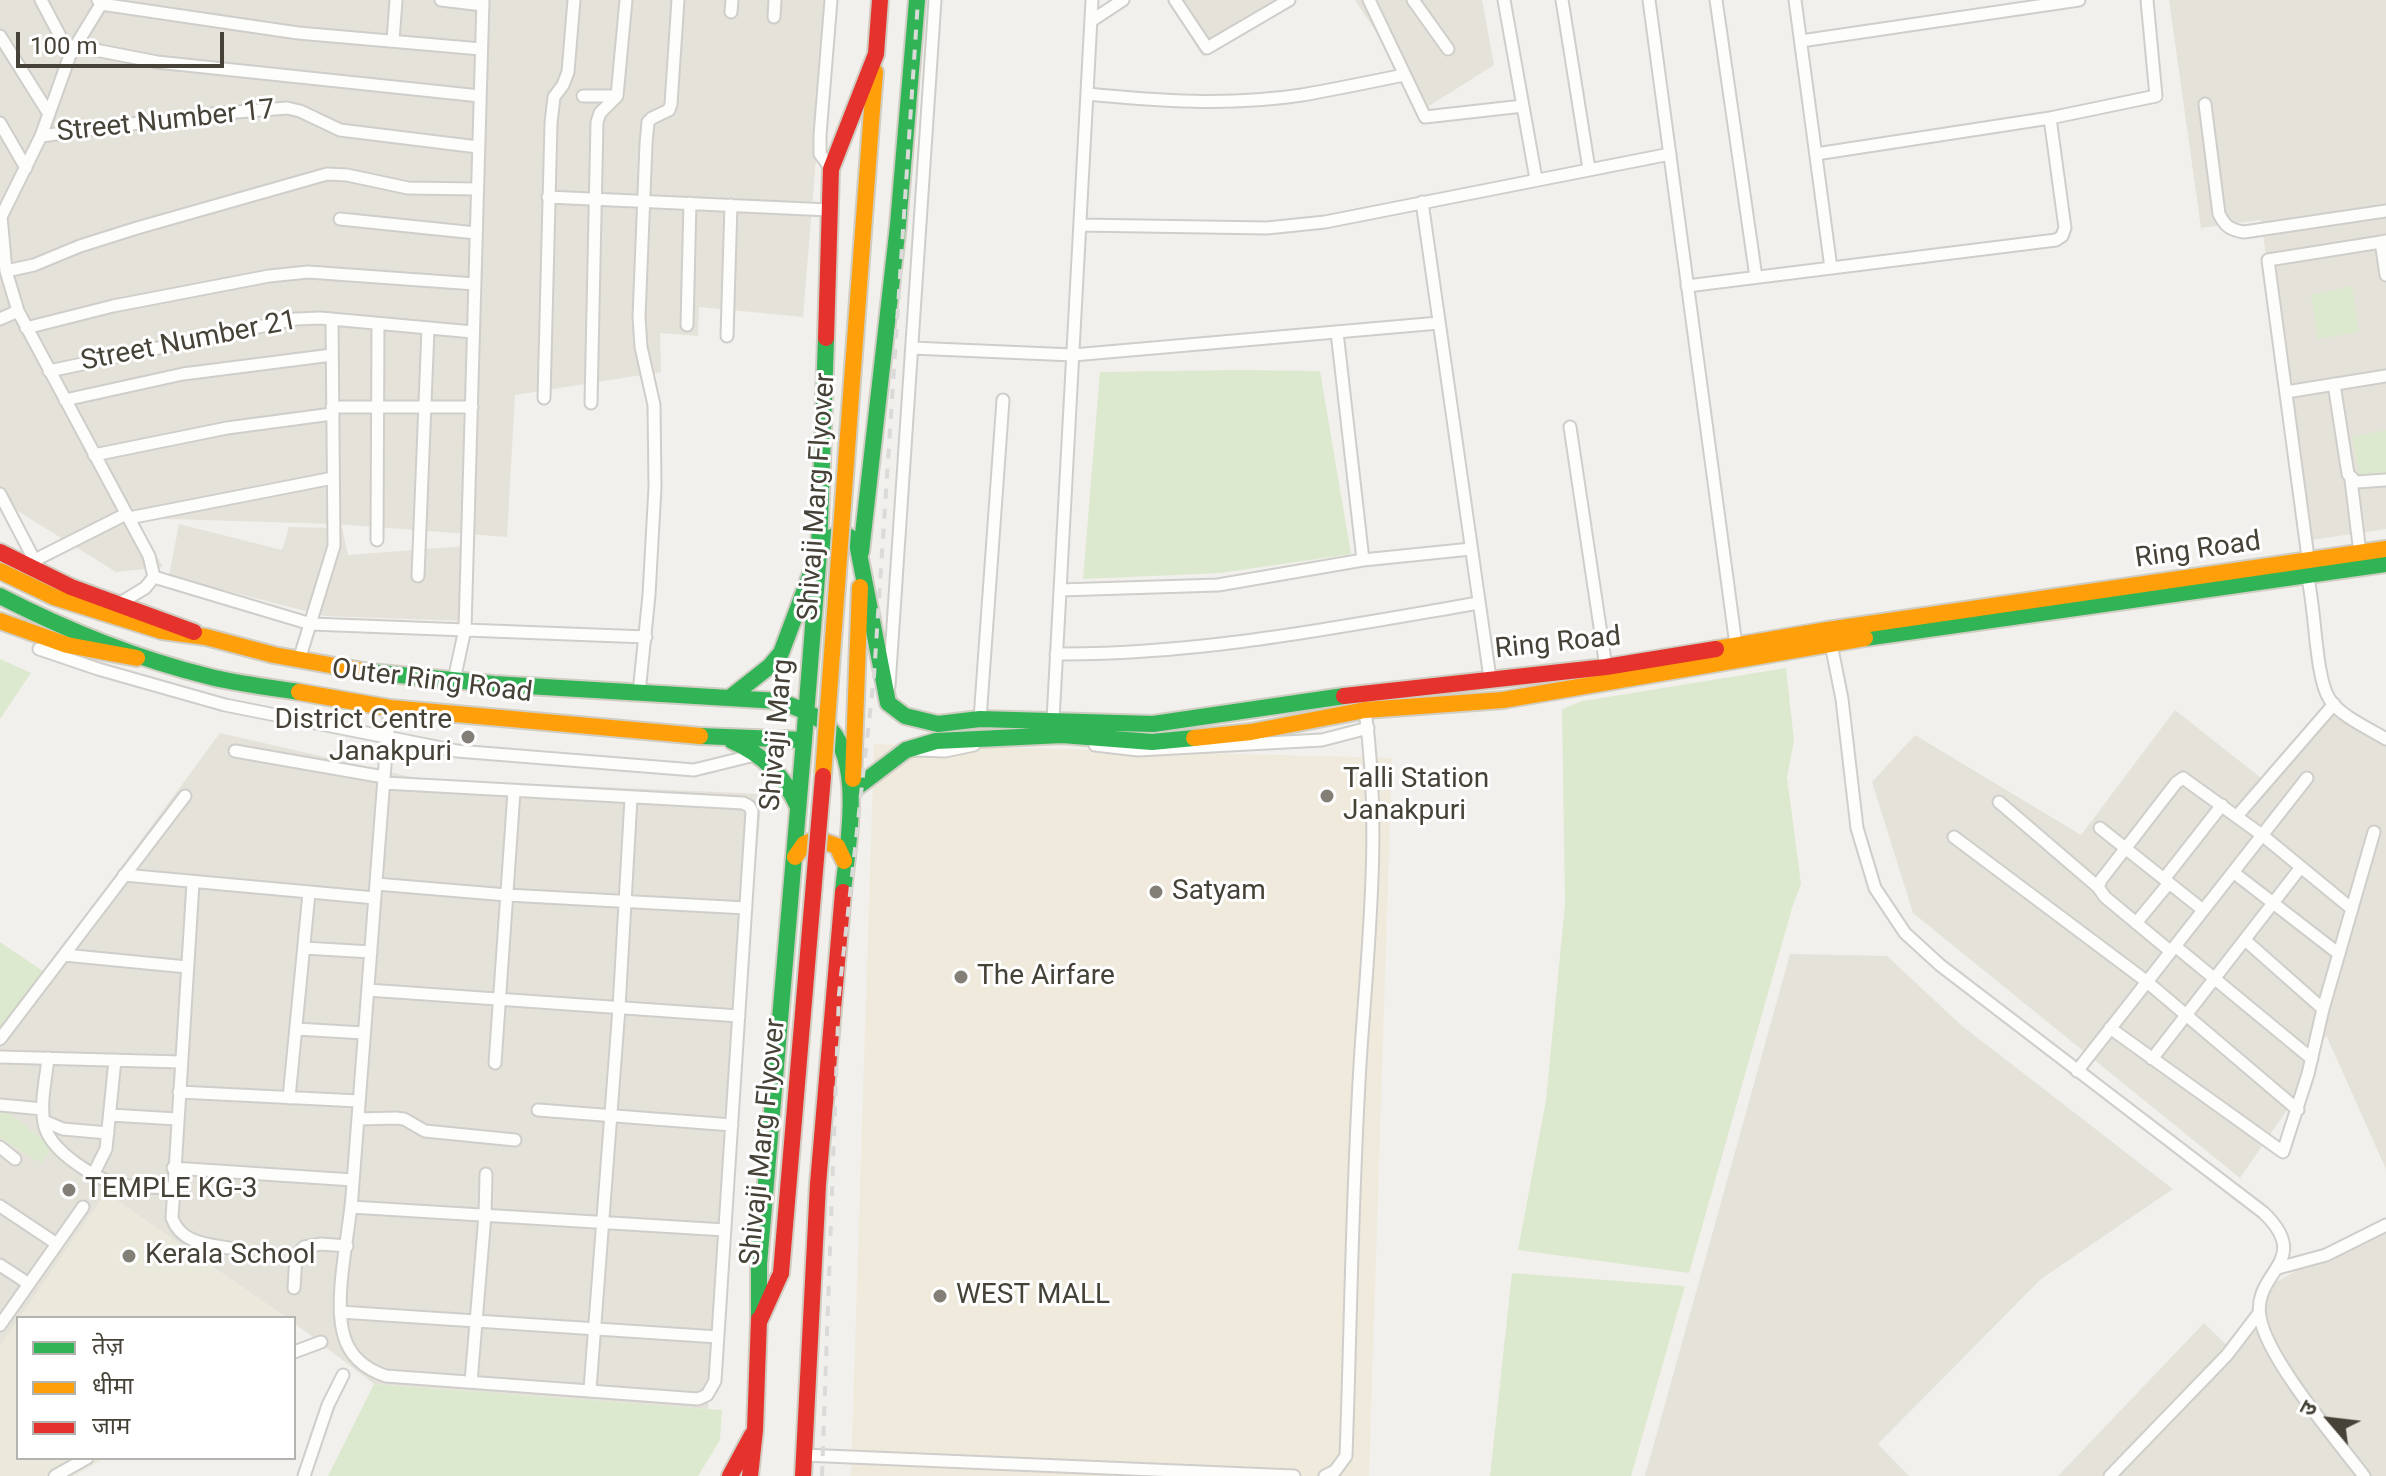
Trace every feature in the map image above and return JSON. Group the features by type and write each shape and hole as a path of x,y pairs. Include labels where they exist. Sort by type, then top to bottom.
{"main road":[{"name":"Shivaji Marg","path":"730,1476 755,1430 759,1264 819,552 831,169 876,54 880,0"},
{"path":"802,1476 818,1184 852,791 861,553 898,225 917,0"},
{"name":"Shivaji Marg Flyover","path":"759,1322 781,1273 831,686 876,54"},
{"path":"732,696 770,666 781,653 819,552 829,536 841,532 853,538 861,553 888,703"},
{"name":"Ring Road","path":"888,703 937,733 1062,735 1152,742 1251,732 1365,710 1503,700 1829,637 2386,549"},
{"name":"Outer Ring Road","path":"0,552 38,568 66,586 120,603 206,637"},
{"name":"Ring Road","path":"2306,563 2386,564"},
{"name":"Outer Ring Road","path":"0,571 67,601 162,631 206,637 299,660 361,671 639,693 732,696 779,701 806,710"},
{"name":"Outer Ring Road","path":"0,596 52,623 146,659 211,677 390,708 716,737"},
{"name":"Outer Ring Road","path":"0,621 44,640 96,654 146,659"},
{"name":"Ring Road","path":"852,791 889,762 937,733 980,719 1153,724 1309,700 1606,667 1736,645 1829,637"},
{"path":"806,710 834,730 845,752 852,791"},
{"path":"716,737 804,740"},
{"path":"716,737 759,754 781,775 798,808"},
{"path":"794,862 804,844 817,839 837,846 845,866"},
{"path":"750,1476 755,1430"}],"street":[{"path":"41,0 72,50"},
{"path":"393,41 396,0"},
{"path":"441,0 483,2 465,629 454,680"},
{"path":"544,398 552,114 554,97 568,72 574,0"},
{"path":"591,403 597,122 600,113 617,96 626,0"},
{"path":"639,693 655,500 656,432 654,405 641,347 643,201 648,122 669,110 671,104 678,0"},
{"path":"774,17 775,0"},
{"path":"831,0 820,154 831,169"},
{"path":"888,703 935,0"},
{"path":"1053,720 1092,0"},
{"path":"1091,21 1123,0"},
{"path":"1175,0 1207,48 1289,0"},
{"path":"1369,0 1425,117 1523,106"},
{"path":"1413,0 1448,49"},
{"path":"1504,0 1536,179"},
{"path":"1562,0 1589,169"},
{"path":"1649,0 1736,645"},
{"path":"1716,0 1756,277"},
{"path":"1795,0 1831,268"},
{"path":"1801,41 2035,3 2079,0"},
{"path":"1816,154 2050,118 2156,96 2147,0"},
{"path":"154,577 144,542 127,516 18,311 6,271 1,218 41,136 72,50 101,1 298,33 481,49"},
{"path":"0,36 49,114"},
{"path":"72,50 157,62 480,96"},
{"path":"1087,94 1176,102 1250,99 1299,95 1404,75"},
{"path":"583,96 617,96"},
{"path":"2205,104 2219,214 2233,231 2244,232 2386,211"},
{"name":"Street Number 17","path":"41,136 199,115 287,108 340,130 478,147"},
{"path":"1687,286 2056,240 2065,228 2050,118"},
{"path":"0,123 26,168"},
{"path":"1080,225 1267,228 1325,222 1670,154"},
{"path":"6,271 34,265 137,228 327,174 347,175 408,188 477,189"},
{"path":"548,197 829,210"},
{"path":"1422,202 1490,678"},
{"path":"687,325 690,203"},
{"path":"727,336 731,205"},
{"path":"340,219 476,233"},
{"path":"2386,275 2384,242 2268,260 2323,681 2329,699 2343,713 2386,739"},
{"path":"26,328 113,306 269,276 308,272 475,284"},
{"path":"0,319 18,311"},
{"name":"Street Number 21","path":"49,371 296,319 332,319 473,332"},
{"path":"299,660 334,546 332,319"},
{"path":"912,348 1073,355 1439,323"},
{"path":"377,540 378,324"},
{"path":"418,576 428,329"},
{"path":"1337,332 1363,560"},
{"path":"65,400 183,374 332,355"},
{"path":"2286,392 2386,376"},
{"path":"2334,384 2360,553"},
{"path":"980,719 1003,400"},
{"path":"94,455 332,411 472,407"},
{"path":"1570,427 1606,667"},
{"path":"0,494 38,568 127,516 333,478"},
{"path":"2351,480 2363,483 2386,480"},
{"path":"1060,590 1218,585 1363,560 1471,549"},
{"path":"154,577 311,624 646,637"},
{"path":"120,603 145,588 154,577"},
{"path":"1056,654 1133,654 1281,638 1479,603"},
{"path":"1829,637 1842,699 1857,828 1875,888 1905,933 1940,965 2264,1213 2278,1228 2284,1238 2283,1252 2278,1268 2261,1292 2259,1313 2264,1333 2285,1368 2364,1476"},
{"path":"39,649 225,705 457,751 694,770 759,754"},
{"path":"2237,816 2334,704"},
{"path":"235,751 384,780 514,792 743,803 749,806 752,811 715,1381 707,1395 698,1399 386,1376 371,1371 353,1357 344,1337 340,1312 351,1207 371,952 384,780 387,736 390,708"},
{"path":"1325,1476 1335,1471 1346,1456 1361,1050 1370,954 1375,846 1373,761 1365,710"},
{"path":"911,749 945,751 980,744 1061,742 1138,750 1322,740 1368,728"},
{"path":"2077,1071 2307,778"},
{"path":"2098,887 2179,779 2187,779 2262,835 2352,909"},
{"path":"495,1063 514,792"},
{"path":"0,1039 185,796"},
{"path":"590,1389 619,1008 631,798"},
{"path":"1999,802 2136,923 2215,979 2312,1059"},
{"path":"2136,923 2222,805"},
{"path":"2100,828 2203,910"},
{"path":"2110,1028 2283,1152 2298,1110 2323,1009 2374,832"},
{"path":"1954,837 2146,981 2298,1110"},
{"path":"2152,1059 2301,867"},
{"path":"2233,872 2339,954"},
{"path":"124,875 375,898"},
{"path":"193,883 172,1218 176,1229 200,1243 229,1248"},
{"path":"376,884 507,895 746,908"},
{"path":"289,1098 309,893"},
{"path":"2245,940 2323,1009"},
{"path":"304,948 371,952"},
{"path":"64,955 187,967"},
{"path":"368,990 739,1016"},
{"path":"296,1029 364,1033"},
{"path":"0,1057 181,1062"},
{"path":"48,1058 44,1115 48,1136 59,1148 93,1175 120,1185 172,1188"},
{"path":"93,1175 106,1149 115,1060"},
{"path":"179,1092 359,1101"},
{"path":"0,1105 44,1115 63,1129 108,1133"},
{"path":"538,1110 732,1125"},
{"path":"110,1115 177,1119"},
{"path":"358,1119 404,1119 425,1131 515,1140"},
{"path":"0,1147 15,1159"},
{"path":"173,1168 353,1180"},
{"path":"471,1382 486,1174"},
{"path":"0,1206 57,1244"},
{"path":"0,1325 83,1207"},
{"path":"351,1207 725,1230"},
{"path":"2278,1268 2326,1255 2386,1225"},
{"path":"294,1288 296,1256 304,1247 321,1244 347,1246"},
{"path":"0,1265 29,1284"},
{"path":"340,1312 718,1337"},
{"path":"2110,1476 2227,1355 2259,1313"},
{"path":"296,1351 321,1342"},
{"path":"304,1476 328,1405 343,1375"},
{"path":"804,1455 1294,1476"},
{"path":"55,1476 83,1460"}],"shaded area":[{"path":"0,0 829,0 803,317 699,307 698,336 660,333 661,372 515,395 507,537 335,524 136,518 163,567 116,572 0,500"},
{"path":"1167,0 1290,0 1203,57"},
{"path":"1355,0 1482,0 1494,65 1426,108"},
{"path":"2169,0 2386,0 2386,529 2305,541 2261,220 2201,228"},
{"path":"179,524 282,550 289,527 342,528 348,555 466,546 462,621 325,616 169,576"},
{"path":"2333,708 2386,743 2386,1169 2326,1035 2300,1091 2240,1178 1913,913 1872,782 1915,735 2081,835 2175,710 2261,778"},
{"path":"220,733 420,779 762,794 708,1409 374,1384 296,1325 296,1316 284,1316 106,1193 21,1316 16,1316 16,1323 0,1346 0,1138 41,1163 0,1106 0,1031"},
{"path":"874,744 1392,758 1369,1476 851,1476"},
{"path":"1790,954 1887,956 1961,1025 2173,1189 2041,1279 1878,1444 1909,1476 1645,1476"},
{"name":"Kerala School","path":"106,1193 284,1316 20,1316"},
{"path":"2386,1228 2386,1476 2058,1476 2204,1323 2237,1355 2264,1289 2337,1247"},
{"path":"16,1323 16,1460 102,1460 74,1476 0,1476 0,1346"}],"green space":[{"path":"2352,286 2359,332 2318,339 2311,295"},
{"path":"1320,371 1351,554 1221,573 1083,579 1100,372"},
{"path":"2386,430 2386,477 2361,481 2352,437"},
{"path":"0,659 31,673 0,719"},
{"path":"1786,668 1794,741 1787,777 1801,884 1689,1273 1518,1250 1546,1100 1565,904 1562,709 1583,701"},
{"path":"0,942 43,971 0,1031"},
{"path":"0,1106 52,1147 41,1163 0,1138"},
{"path":"1512,1273 1685,1286 1631,1476 1490,1476"},
{"path":"374,1384 722,1410 720,1440 698,1476 328,1476"}],"railway":[{"path":"822,1476 839,994 874,676 918,0"}],"traffic: fast":[{"path":"861,552 898,225 917,0"},
{"path":"804,740 819,552 826,338"},
{"path":"819,552 836,535 846,535 857,543 888,703 905,716 938,724 980,719 1153,724 1344,696"},
{"path":"732,696 770,666 781,653 819,552"},
{"path":"1865,638 2386,564"},
{"path":"0,596 76,632 154,661 218,679 299,692"},
{"path":"369,672 494,684 779,701 808,713 824,723 837,738 850,779 850,827 843,892"},
{"path":"852,791 906,750 936,741 1062,735 1152,742 1194,738"},
{"path":"700,736 804,740 759,1264 759,1319"},
{"path":"732,741 772,768 798,807"}],"traffic: slow":[{"path":"871,123 875,72"},
{"path":"823,776 871,123"},
{"path":"1716,649 1827,630 2386,549"},
{"path":"0,571 54,597 162,631 206,637 274,655 369,672"},
{"path":"853,779 860,587"},
{"path":"0,621 67,645 137,658"},
{"path":"1194,738 1251,732 1365,710 1503,700 1865,638"},
{"path":"299,692 390,708 700,736"},
{"path":"795,857 804,844 817,839 837,846 844,861"}],"traffic: jam":[{"path":"826,338 831,169 876,54 880,0"},
{"path":"0,552 71,587 194,632"},
{"path":"1344,696 1606,667 1716,649"},
{"path":"781,1273 823,776"},
{"path":"803,1476 818,1184 843,892"},
{"path":"759,1322 781,1273"},
{"path":"750,1476 759,1319"},
{"path":"730,1476 752,1435"}],"place":[{"name":"District Centre Janakpuri","path":"468,737"},
{"name":"Talli Station Janakpuri","path":"1327,796"},
{"name":"Satyam","path":"1156,892"},
{"name":"The Airfare","path":"961,977"},
{"name":"TEMPLE KG-3","path":"69,1190"},
{"name":"Kerala School","path":"129,1256"},
{"name":"WEST MALL","path":"940,1296"}]}
